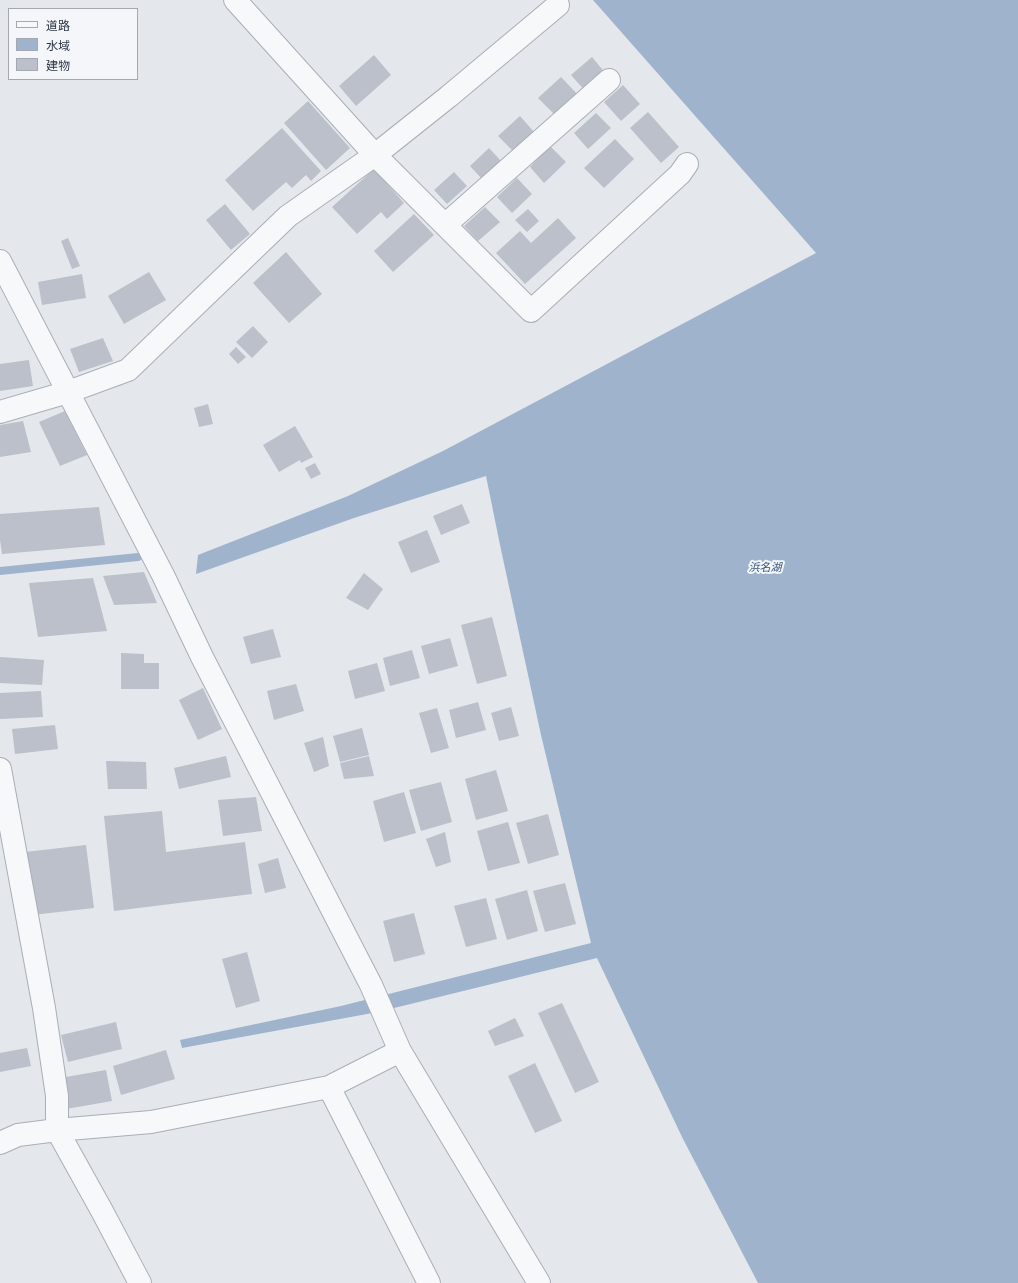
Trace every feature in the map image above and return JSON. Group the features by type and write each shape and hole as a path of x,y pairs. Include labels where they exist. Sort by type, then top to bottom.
{"street":[{"path":"235,0 375,155 531,310 680,174 687,164"},
{"path":"0,412 68,392 128,370 288,216 375,155 558,6"},
{"path":"445,225 609,80"},
{"path":"0,261 163,575 202,657 371,985 400,1051 539,1283"},
{"path":"0,769 5,820 44,1008 57,1096 57,1130 140,1283"},
{"path":"0,1143 18,1135 151,1122 329,1087 400,1051"},
{"path":"329,1087 429,1283"}],"water":[{"name":"浜名湖","path":"593,0 1018,0 1018,1283 758,1283 683,1139 597,958 378,1012 182,1048 180,1040 341,1006 591,943 541,735 486,476 354,518 196,574 198,555 348,496 443,451 816,253"}],"building":[{"path":"374,55 391,75 356,106 339,86"},
{"path":"592,57 607,75 586,92 571,75"},
{"path":"561,77 579,96 556,116 538,98"},
{"path":"623,85 640,104 621,121 604,102"},
{"path":"308,101 350,148 326,170 284,123"},
{"path":"648,112 679,147 661,163 630,128"},
{"path":"596,113 611,128 588,149 574,133"},
{"path":"520,116 534,132 513,151 498,136"},
{"path":"282,128 321,171 311,181 306,175 292,188 286,182 253,211 225,180"},
{"path":"615,139 634,159 604,188 584,168"},
{"path":"550,146 566,162 544,183 530,167"},
{"path":"489,148 501,161 482,179 470,166"},
{"path":"374,169 404,203 387,219 381,212 357,234 332,207"},
{"path":"454,172 467,186 447,204 434,190"},
{"path":"517,178 532,194 512,213 497,197"},
{"path":"225,204 250,234 231,250 206,220"},
{"path":"485,207 500,222 478,241 464,226"},
{"path":"528,209 539,221 527,232 515,220"},
{"path":"414,214 434,235 393,272 374,251"},
{"path":"558,218 576,238 525,284 496,253 520,231 531,243"},
{"path":"68,238 80,266 72,269 61,241"},
{"path":"286,252 322,294 289,323 253,283"},
{"path":"149,272 166,300 124,324 108,296"},
{"path":"82,274 86,298 42,305 38,282"},
{"path":"253,326 268,342 252,358 236,342"},
{"path":"103,338 113,361 79,372 70,349"},
{"path":"236,347 246,357 238,364 229,354"},
{"path":"29,360 33,386 0,391 0,364"},
{"path":"208,404 213,424 199,427 194,408"},
{"path":"65,411 87,455 60,466 39,422"},
{"path":"23,421 31,452 0,457 0,425"},
{"path":"295,426 313,457 301,463 300,460 279,472 263,445"},
{"path":"315,463 321,474 311,479 305,468"},
{"path":"462,504 470,523 441,535 433,516"},
{"path":"99,507 105,545 2,554 0,540 0,514"},
{"path":"427,530 440,562 411,573 398,542"},
{"path":"144,572 157,603 114,605 103,576"},
{"path":"364,573 383,589 368,610 346,598"},
{"path":"93,578 107,631 38,637 29,583"},
{"path":"492,617 507,676 477,684 461,625"},
{"path":"273,629 281,657 251,664 243,637"},
{"path":"450,638 458,666 429,674 421,646"},
{"path":"412,650 420,678 390,686 383,658"},
{"path":"121,653 144,654 144,663 159,663 159,689 121,689"},
{"path":"0,657 44,660 42,685 0,683"},
{"path":"377,663 385,691 355,699 348,671"},
{"path":"296,684 304,711 274,720 267,691"},
{"path":"203,688 222,729 198,740 179,700"},
{"path":"41,691 43,717 0,719 0,693"},
{"path":"478,702 486,730 456,738 449,710"},
{"path":"511,707 519,736 499,741 491,713"},
{"path":"437,708 449,748 431,753 419,713"},
{"path":"55,725 58,749 15,754 12,729"},
{"path":"362,728 369,755 340,762 333,736"},
{"path":"323,737 329,766 314,772 304,743"},
{"path":"226,756 231,777 179,789 174,768"},
{"path":"369,756 374,776 344,779 340,763"},
{"path":"106,761 146,762 147,789 108,789"},
{"path":"496,770 508,811 476,820 465,779"},
{"path":"441,782 452,822 421,831 409,790"},
{"path":"404,792 416,833 384,842 373,801"},
{"path":"256,797 262,831 223,836 218,800"},
{"path":"162,811 166,852 245,842 252,894 114,911 104,816"},
{"path":"548,814 559,855 528,864 516,823"},
{"path":"508,822 520,863 488,871 477,831"},
{"path":"445,832 451,862 436,867 426,839"},
{"path":"86,845 94,908 32,915 25,852"},
{"path":"278,858 286,888 265,893 258,864"},
{"path":"565,883 576,924 545,932 533,891"},
{"path":"527,890 538,931 507,940 495,899"},
{"path":"486,898 497,939 466,947 454,906"},
{"path":"414,913 425,954 394,962 383,921"},
{"path":"247,952 260,1001 236,1008 222,959"},
{"path":"562,1003 599,1082 575,1093 538,1013"},
{"path":"515,1018 524,1036 495,1046 488,1031"},
{"path":"116,1022 122,1049 68,1062 61,1035"},
{"path":"27,1048 31,1066 0,1072 0,1053"},
{"path":"166,1050 175,1079 121,1095 113,1066"},
{"path":"535,1063 562,1121 535,1133 508,1076"},
{"path":"106,1070 112,1101 66,1109 60,1078"}],"waterway":[{"path":"0,571 138,557"}]}
